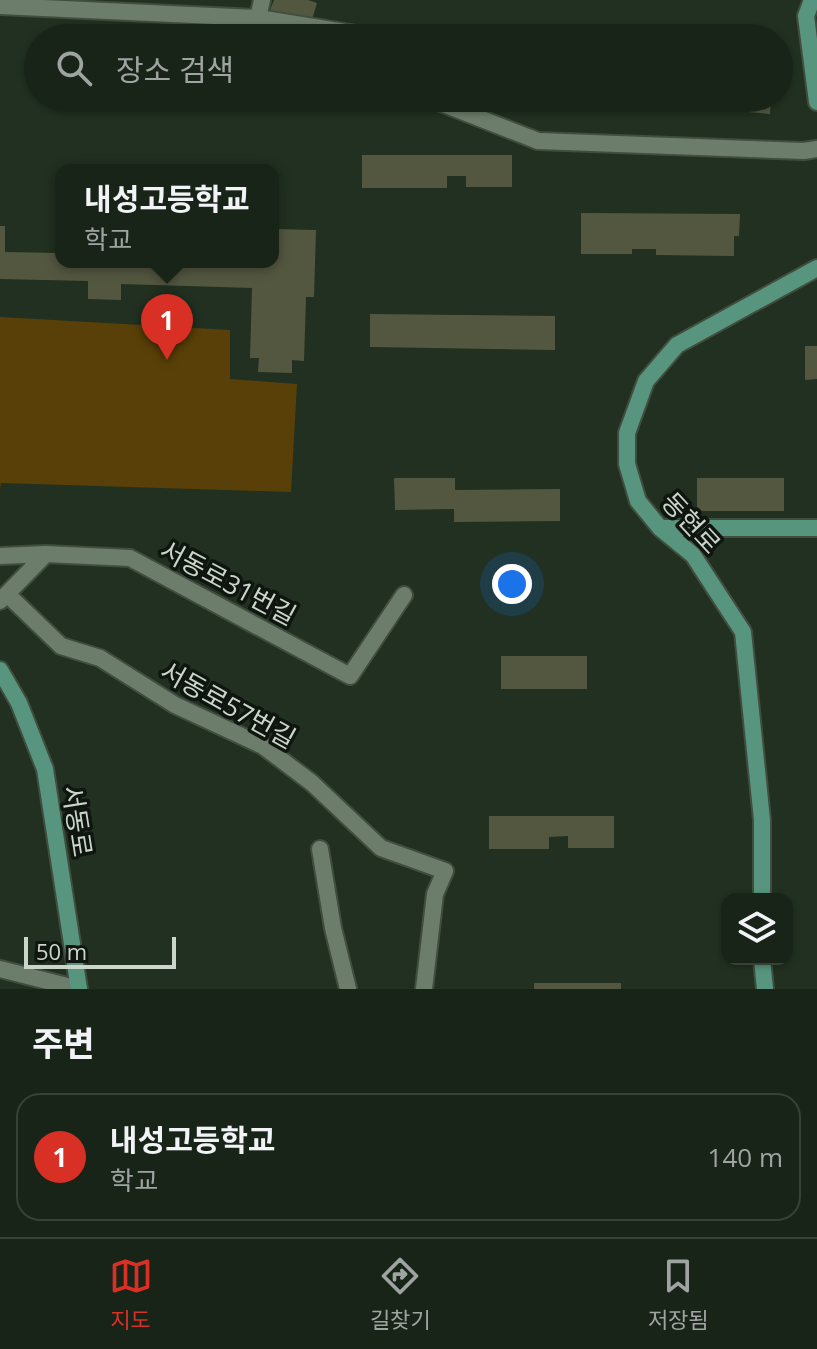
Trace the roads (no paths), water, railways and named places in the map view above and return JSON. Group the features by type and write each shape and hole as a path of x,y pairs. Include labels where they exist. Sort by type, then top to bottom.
{"street":[{"path":"258,18 262,0"},
{"path":"812,0 806,16 817,102"},
{"path":"0,6 258,18 293,24"},
{"path":"464,112 538,141 817,149"},
{"name":"동현로","path":"762,893 762,820 743,632 693,555 660,528 638,501 627,464 627,433 646,381 677,345 817,268"},
{"path":"660,528 817,528"},
{"path":"0,556 46,554"},
{"path":"3,597 46,554"},
{"name":"서동로31번길","path":"46,554 130,558 350,676 404,595"},
{"name":"서동로57번길","path":"3,597 61,646 100,658 175,705 263,746 312,783 381,848 445,871 435,894 424,989"},
{"name":"서동로","path":"0,670 19,703 45,769 79,989"},
{"path":"320,849 333,928 348,989"},
{"path":"763,965 765,989"},
{"path":"0,969 79,989"}],"place":[{"name":"내성고등학교","path":"167,360"}]}
